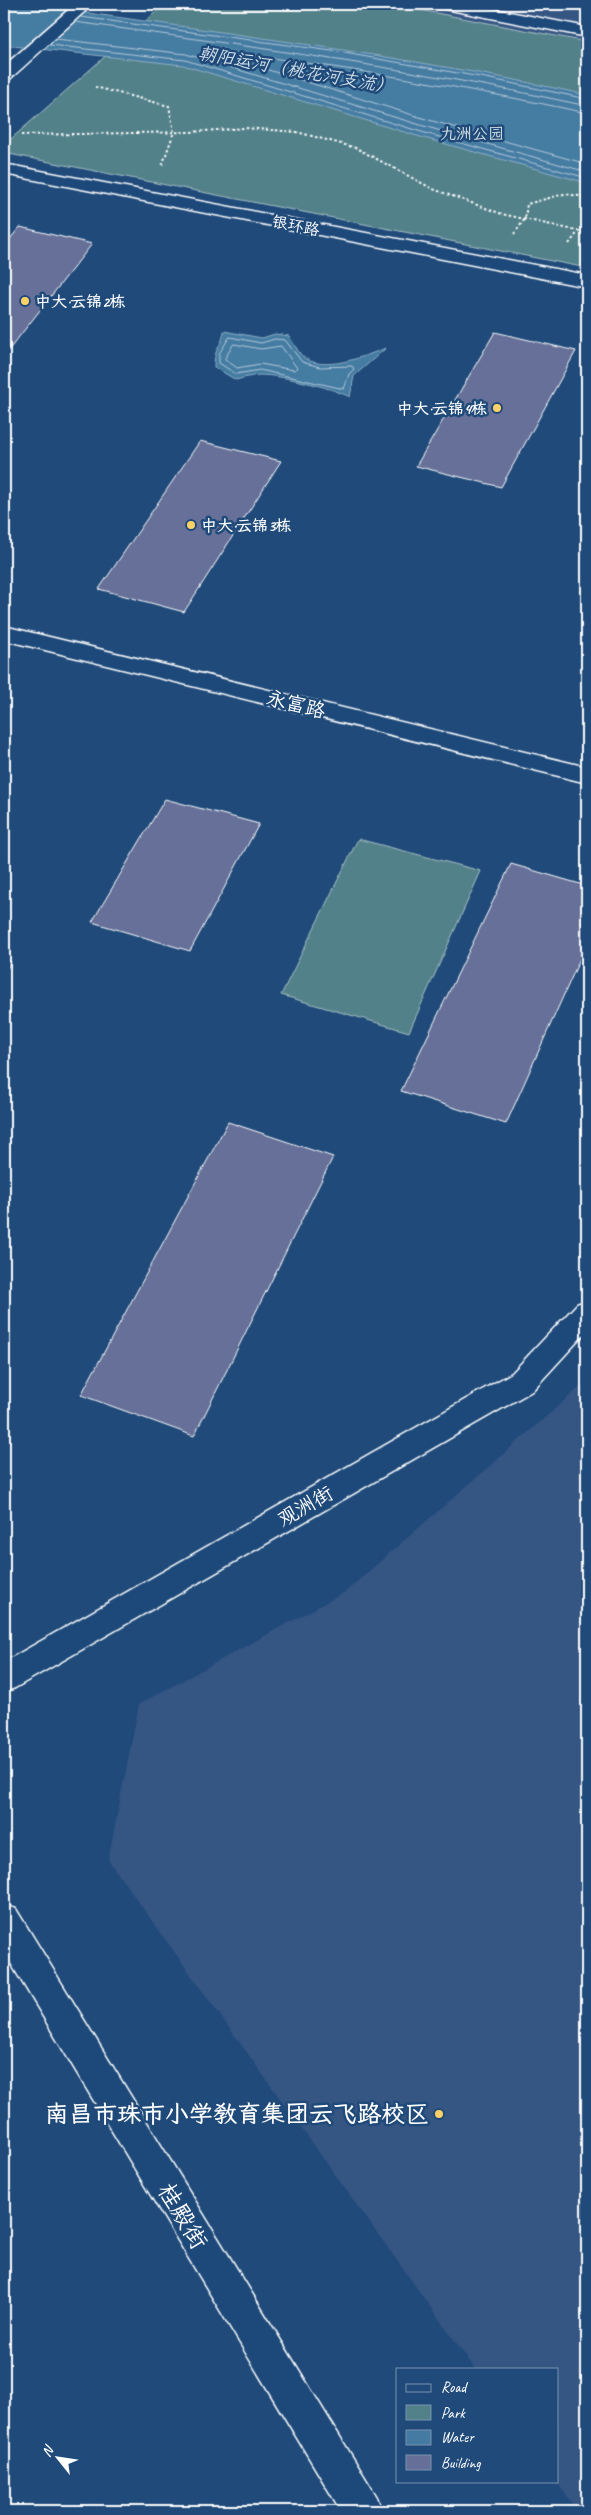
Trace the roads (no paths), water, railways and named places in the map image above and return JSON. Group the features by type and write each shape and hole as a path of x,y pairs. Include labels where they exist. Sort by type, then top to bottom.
{"street":[{"path":"4,75 85,4"},
{"path":"445,4 587,32"},
{"name":"银环路","path":"4,169 587,281"},
{"name":"永富路","path":"4,633 587,775"},
{"name":"观洲街","path":"4,1678 522,1382 587,1312"},
{"name":"桂殿街","path":"4,1921 363,2511"}],"water":[{"name":"朝阳运河（桃花河支流）","path":"4,4 26,4 307,45 447,67 587,95 587,183 424,138 183,65 4,45"},
{"path":"224,331 262,338 275,334 289,336 302,356 310,361 321,363 344,362 386,348 354,376 350,397 318,386 280,377 259,375 236,380 214,367 215,355 222,341"}],"place":[{"name":"中大·云锦2栋","path":"25,301"},
{"name":"中大·云锦4栋","path":"497,408"},
{"name":"中大·云锦3栋","path":"191,525"},
{"name":"南昌市珠市小学教育集团云飞路校区","path":"439,2114"}],"park label":[{"name":"九洲公园","path":"472,133"}]}
